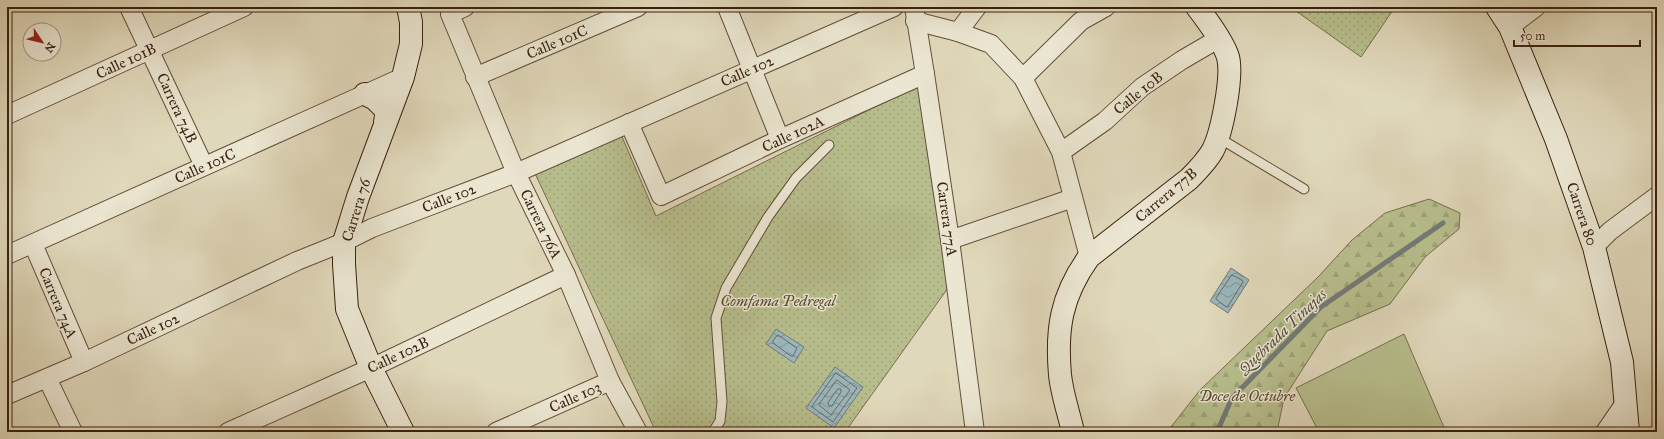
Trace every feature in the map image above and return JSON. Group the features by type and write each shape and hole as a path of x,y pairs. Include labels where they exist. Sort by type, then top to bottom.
{"street":[{"name":"Carrera 74B","path":"129,7 204,166"},
{"name":"Calle 101B","path":"7,115 244,7"},
{"name":"Carrera 76","path":"403,432 371,368 347,309 344,242 358,197 403,77 411,44 411,22 408,7"},
{"name":"Calle 101C","path":"475,77 638,7"},
{"path":"727,7 780,139"},
{"name":"Calle 102","path":"7,395 84,362 297,261 344,242 372,228 516,173 894,7"},
{"path":"958,32 977,7"},
{"path":"1024,78 1081,21 1106,7"},
{"name":"Carrera 77B","path":"1073,432 1060,376 1060,321 1070,288 1089,257 1190,179 1212,151 1218,138 1229,88 1228,57 1211,26 1197,7"},
{"name":"Carrera 80","path":"1497,7 1510,27 1556,139 1594,247 1622,362 1628,432"},
{"path":"1510,27 1536,7"},
{"name":"Carrera 76A","path":"457,11 475,77 516,173 566,274 610,381 638,432"},
{"path":"914,14 991,44 1024,78 1061,152 1089,257"},
{"name":"Carrera 77A","path":"914,14 926,74 976,432"},
{"name":"Calle 10B","path":"1061,152 1104,121 1142,87 1182,60 1218,39"},
{"name":"Calle 102A","path":"629,123 661,196 780,139 926,74"},
{"name":"Calle 101C","path":"7,255 403,77"},
{"path":"365,94 375,99 387,111 385,122"},
{"path":"1594,247 1610,231 1657,196"},
{"path":"950,240 1073,198"},
{"name":"Carrera 74A","path":"33,244 84,362"},
{"name":"Calle 102B","path":"228,432 371,368 566,274"},
{"path":"47,378 73,432"},
{"name":"Calle 103","path":"496,432 610,381"},
{"path":"1605,432 1626,400"}],"lane":[{"path":"1218,138 1304,189"},
{"path":"713,432 720,421 722,402 716,318 726,288 768,217 796,178 829,145"}],"green space":[{"path":"1298,7 1395,7 1361,57 1296,11"},
{"name":"Comfama Pedregal","path":"919,85 948,288 845,432 656,432 532,167 617,125 656,216"},
{"name":"Doce de Octubre","path":"1429,199 1460,213 1459,229 1425,257 1390,304 1327,331 1284,398 1277,432 1167,432 1200,390 1318,277 1352,240 1385,213"},
{"path":"1404,334 1446,432 1319,432 1296,388"}],"water":[{"path":"1231,268 1249,280 1228,313 1210,301"},
{"path":"776,329 804,347 794,363 766,344"},
{"path":"835,367 863,387 834,428 806,408"}],"waterway":[{"name":"Quebrada Tinajas","path":"1217,432 1232,398 1321,307 1443,223"}]}
